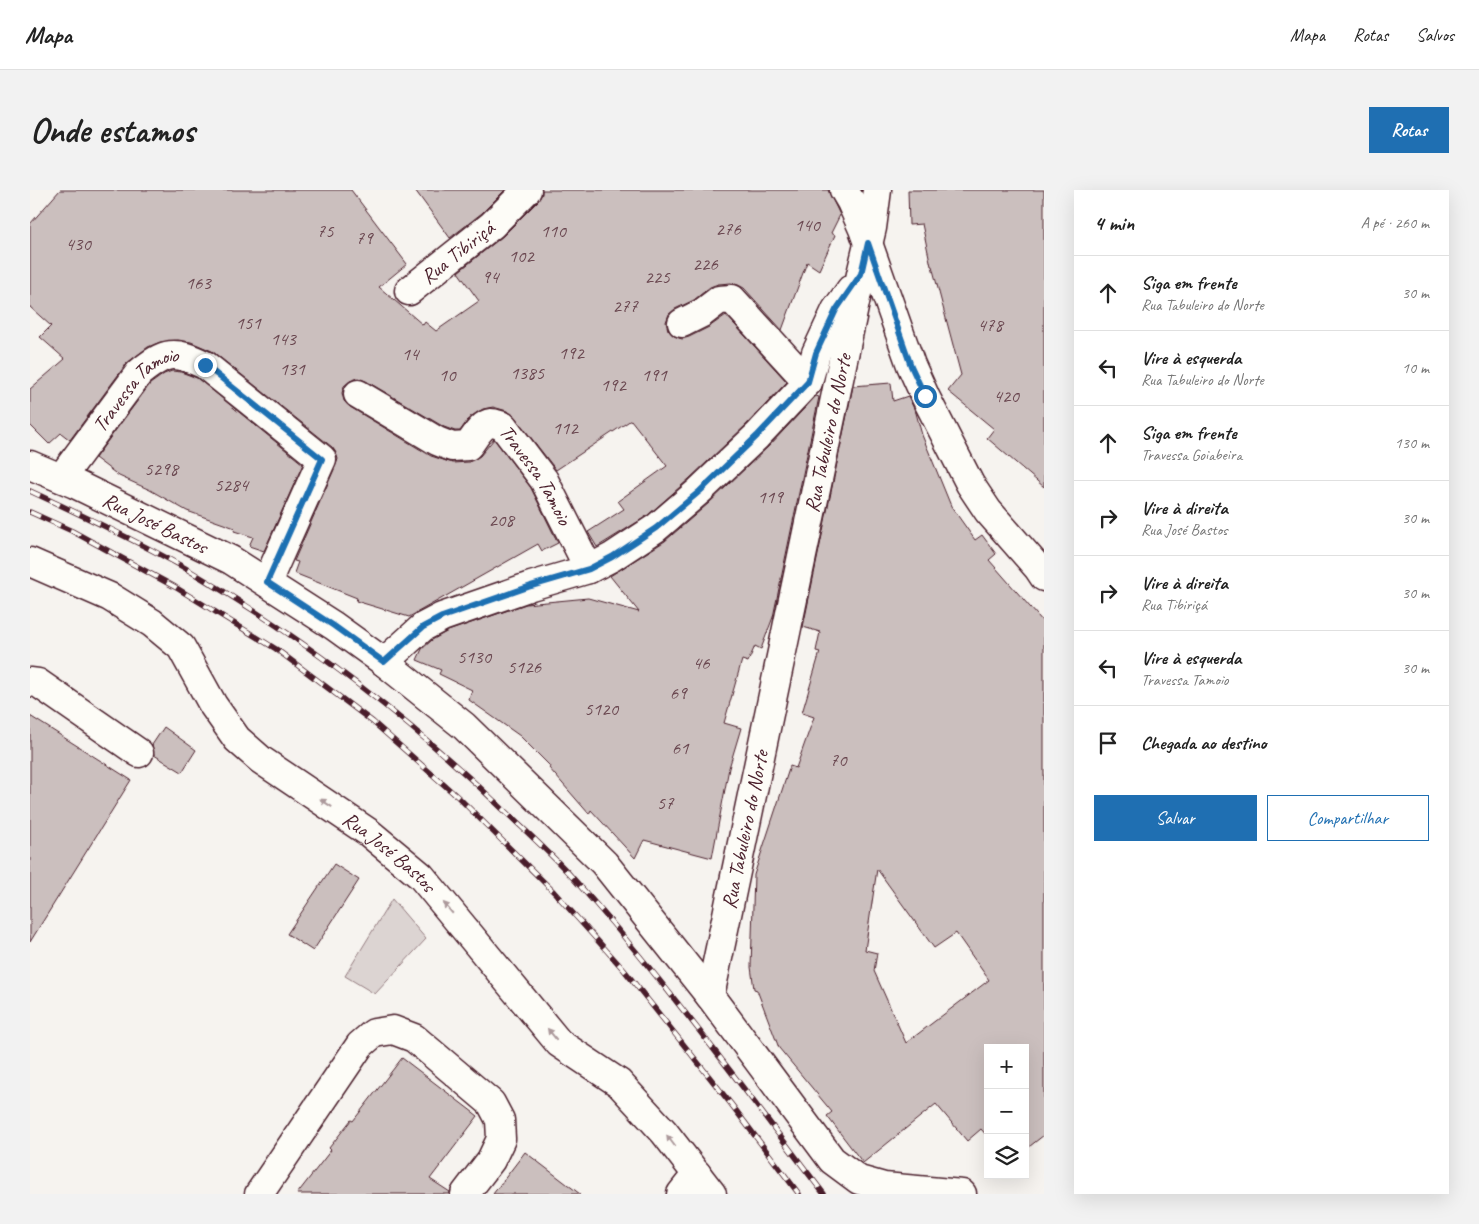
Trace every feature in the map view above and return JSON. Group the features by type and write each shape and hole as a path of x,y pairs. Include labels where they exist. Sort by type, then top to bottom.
{"street":[{"name":"Rua Tibiriçá","path":"409,290 492,225 526,190"},
{"path":"844,190 868,243 911,366 970,484 988,511 1043,575"},
{"name":"Rua Tabuleiro do Norte","path":"710,996 872,228 877,190"},
{"path":"384,662 423,627 442,617 531,586 589,569 612,557 656,528 700,491 757,436 808,382 816,353 836,310 861,274"},
{"path":"682,323 702,313 719,300 732,299 808,382"},
{"name":"Travessa Tamoio","path":"61,478 139,373 155,360 169,355 187,356 205,365 322,459 267,582"},
{"name":"Travessa Tamoio","path":"358,394 437,441 452,447 468,446 488,423 503,426 544,480 589,569"},
{"name":"Rua José Bastos","path":"30,465 231,560 334,626 384,662 464,726 604,863 710,996 832,1160 859,1180 884,1187 962,1194"},
{"name":"Rua José Bastos","path":"30,562 110,597 152,623 181,646 213,706 237,739 261,760 368,832 422,876 560,1044 619,1083 664,1132 696,1187"},
{"path":"30,682 38,683 139,754"},
{"path":"259,1194 360,1045 374,1033 393,1030 414,1038 491,1103 500,1120 501,1139 490,1160 465,1194"}],"shaded area":[{"path":"392,899 426,939 375,994 345,976"}],"building":[{"path":"60,190 351,190 407,264 379,287 423,325 425,322 436,331 479,301 458,272 503,236 538,201 542,190 828,190 840,215 831,233 835,235 819,270 807,262 782,330 744,288 731,283 710,287 694,300 669,314 666,322 668,330 674,336 682,339 709,327 726,315 787,382 746,425 647,516 597,547 588,532 624,509 618,501 667,466 631,420 556,470 515,417 507,411 493,407 483,409 470,417 460,431 455,431 444,427 366,381 358,378 344,386 342,393 344,401 350,407 431,456 453,463 469,462 480,456 494,439 531,488 558,543 542,551 538,544 409,617 356,601 357,598 294,573 298,562 294,561 336,465 338,459 336,453 332,447 212,351 191,342 178,340 160,342 148,347 127,363 70,440 61,433 49,444 30,425 30,389 65,359 40,337 51,326 30,307 30,224"},
{"path":"415,190 505,190 482,213 450,238"},
{"path":"908,190 1044,190 1044,487 987,438 994,429 948,391 961,375 931,266 922,224 909,225"},
{"path":"172,371 197,378 303,464 264,551 249,546 253,537 234,531 235,528 187,511 150,490 119,476 95,458 150,384"},
{"path":"891,383 893,401 908,396 951,506 975,540 982,535 996,554 989,560 1044,623 1044,1135 1029,1147 1029,1044 984,1044 984,1132 981,1129 967,1141 936,1104 863,1163 827,1116 832,1112 779,1048 757,990 754,989 751,967 754,875 790,766 796,768 814,717 802,713 820,652 816,651 820,632 803,627 853,386","holes":["877,869 934,948 956,933 989,980 906,1043 874,971 877,953 865,950"]},
{"path":"816,396 819,397 773,617 761,649 755,646 748,662 742,660 724,723 741,728 729,768 712,858 644,840 635,858 591,810 589,814 549,768 550,766 520,736 469,700 472,690 439,674 441,670 417,660 422,649 432,640 448,631 526,604 588,598 639,612 610,576 665,541 709,503 768,447"},
{"path":"30,716 131,780 30,942"},
{"path":"164,727 196,750 182,772 154,755 152,745"},
{"path":"334,864 359,880 313,951 287,934"},
{"path":"402,1058 478,1116 430,1179 450,1192 450,1194 297,1194 331,1150 329,1148 351,1120 353,1121"},
{"path":"525,1152 580,1194 493,1194"}],"railway":[{"path":"30,491 185,568 272,622 355,682 473,781 550,854 605,915 701,1033 824,1194"},
{"path":"30,512 72,531 175,587 276,649 373,722 459,798 554,892 624,970 731,1104 799,1194"}],"route":[{"path":"205,365 322,459 267,582 384,662 423,627 442,617 531,586 589,569 612,557 656,528 700,491 757,436 808,382 816,353 836,310 861,274 868,243 911,366 925,396"}]}
